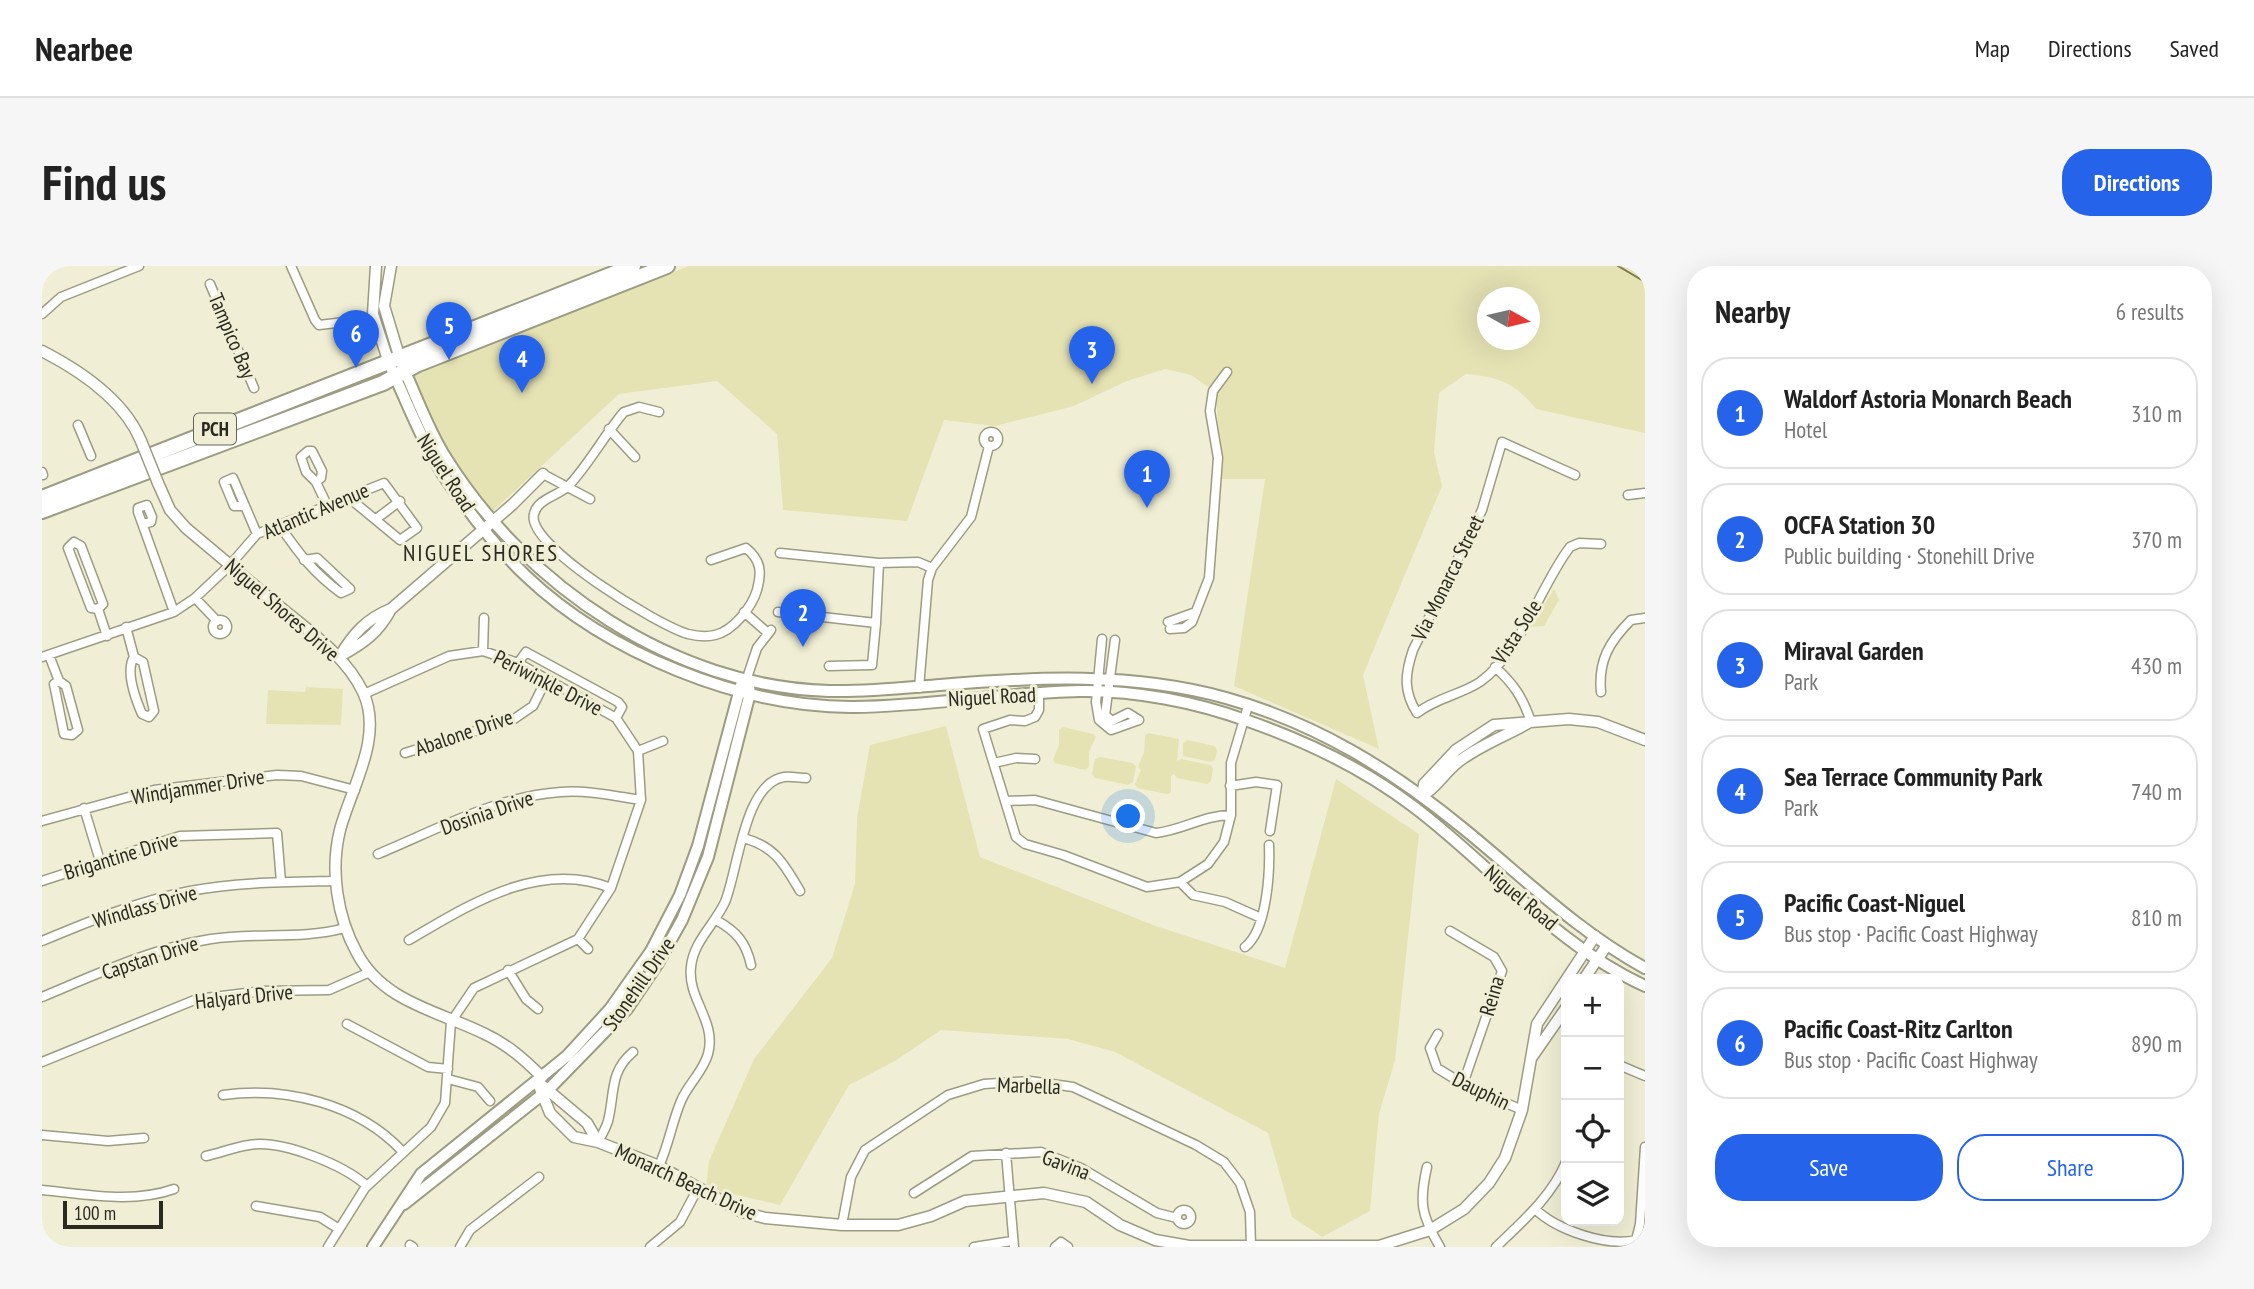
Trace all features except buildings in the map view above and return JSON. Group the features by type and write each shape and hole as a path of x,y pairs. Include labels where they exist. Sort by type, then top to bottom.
{"highway":[{"name":"PCH","path":"596,287 633,266"},
{"name":"PCH","path":"42,498 397,367 582,292 667,266"},
{"name":"PCH","path":"42,511 383,383 397,367"}],"main road":[{"name":"Niguel Road","path":"397,367 445,457 488,525 526,576 587,623 671,668 750,693 810,704 853,707 1039,694 1102,693 1157,698 1244,720 1321,750 1361,771 1413,806 1521,900 1586,950 1645,986"},
{"name":"Niguel Road","path":"488,525 594,613 674,654 747,678 827,691 1103,679 1168,685 1248,706 1309,728 1356,751 1422,796 1595,936 1645,968"},
{"name":"Stonehill Drive","path":"373,1247 421,1174 539,1080 610,1009 651,951 680,895 698,846 737,689 747,678"},
{"name":"Stonehill Drive","path":"398,1208 426,1189 545,1092 627,1009 682,920 708,857 750,693 747,678"},
{"path":"1413,806 1422,796"}],"street":[{"path":"42,314 61,297 139,266"},
{"path":"291,266 315,320 320,324 345,321"},
{"path":"376,266 373,314 397,367"},
{"path":"391,266 384,306 397,367"},
{"name":"Tampico Bay","path":"210,284 254,388"},
{"name":"Niguel Shores Drive","path":"42,351 89,380 119,407 141,441 170,510 186,528 340,656 364,694 368,745 340,832 334,881 345,929 370,972 410,1004 482,1032 507,1046"},
{"path":"1169,626 1196,612 1212,564 1218,458 1210,411 1213,391 1227,372"},
{"path":"659,411 639,407 625,412 609,429 567,487 541,503 533,516 534,527 566,562 627,603 687,634 716,635 731,628 755,598 761,578 755,555 746,548 711,560"},
{"path":"78,425 91,456"},
{"path":"609,429 635,457"},
{"name":"Via Monarca Street","path":"1417,713 1408,698 1406,668 1482,510 1502,442 1575,475"},
{"path":"919,688 926,632 925,597 932,568 971,517 989,446"},
{"path":"340,656 352,636 372,616 391,609 542,474 590,499"},
{"path":"316,482 327,505"},
{"name":"Atlantic Avenue","path":"46,656 174,612 195,598 230,565 257,534 384,483 400,501 417,528 403,540 376,519"},
{"path":"1628,495 1645,493"},
{"path":"348,497 376,519 400,501"},
{"path":"245,506 257,534"},
{"path":"143,524 174,612"},
{"path":"280,526 313,573 341,593 350,589 317,558 304,560"},
{"path":"74,542 81,545 103,604 98,609 91,608 68,548 74,542"},
{"name":"Vista Sole","path":"1417,713 1431,703 1480,682 1495,667 1570,547 1579,543 1601,544"},
{"path":"780,553 879,563 918,562 932,568"},
{"path":"829,666 872,665 879,563"},
{"path":"195,598 217,621"},
{"path":"98,609 107,636"},
{"name":"Stonehill Drive","path":"744,612 769,631 757,648 747,678"},
{"path":"778,612 876,623"},
{"path":"483,651 484,618"},
{"path":"1601,692 1601,666 1605,653 1631,620 1645,618"},
{"path":"126,627 134,657 131,668 137,703 142,715 149,717 154,711 147,678 143,662 134,657"},
{"path":"1102,639 1103,679 1097,714 1107,729 1116,729 1139,720 1128,713 1115,720 1108,719 1102,693"},
{"path":"1103,679 1115,640"},
{"name":"Periwinkle Drive","path":"364,694 449,656 483,651 518,663 616,718 638,751"},
{"path":"518,663 526,652 561,670 618,702 622,707 616,718"},
{"path":"46,656 59,681 66,686 78,730 72,735 64,734 54,684 59,681"},
{"path":"1495,667 1512,682 1524,700 1531,722"},
{"name":"Abalone Drive","path":"405,753 514,719 533,706 547,678"},
{"path":"1039,694 1039,710 1035,717 1025,721 1010,720 983,729 1016,837 1025,844 1063,855 1147,887 1180,882 1208,864 1224,842 1231,815 1231,763 1248,706"},
{"path":"1422,796 1424,785 1431,775 1470,739 1494,725 1569,719 1598,722 1645,740"},
{"path":"1422,796 1431,791 1455,764 1478,748 1531,722"},
{"path":"1470,739 1478,748"},
{"path":"328,1247 367,1186 431,1126 445,1103 451,1021 474,988 578,939 611,888 641,800 638,751 663,741"},
{"path":"994,764 1016,758 1035,758"},
{"name":"Windjammer Drive","path":"42,821 153,790 277,775 302,776 355,790"},
{"path":"659,1166 671,1142 682,1097 708,1055 709,1027 690,982 695,950 716,920 730,888 754,802 764,790 783,777 806,778"},
{"path":"1230,786 1256,782 1277,785 1270,831"},
{"name":"Dosinia Drive","path":"378,854 495,807 533,796 562,792 641,800"},
{"path":"1005,801 1035,800 1156,833 1173,831 1210,815 1231,815"},
{"path":"84,808 100,861"},
{"name":"Brigantine Drive","path":"42,881 180,836 277,833 281,882"},
{"path":"743,838 760,842 774,851 800,891"},
{"path":"1245,947 1256,939 1261,918 1270,868 1269,845"},
{"path":"409,940 469,905 528,883 562,878 589,879 611,888"},
{"name":"Windlass Drive","path":"42,941 117,911 190,891 281,882 334,881"},
{"path":"1180,882 1193,895 1225,902 1261,918"},
{"path":"716,920 741,939 751,965"},
{"name":"Capstan Drive","path":"42,997 143,956 184,944 232,936 304,937 345,929"},
{"name":"Reina","path":"1450,931 1494,957 1502,971 1463,1084"},
{"name":"Monarch Beach Drive","path":"507,1046 539,1080 550,1113 574,1137 598,1142 659,1166 697,1190 742,1212 765,1218 842,1225 898,1225 931,1216 965,1201 1009,1194 1044,1193 1086,1202 1120,1225 1155,1240 1189,1246 1379,1246 1430,1230 1464,1209 1489,1183 1505,1158 1522,1110 1537,1024 1595,936"},
{"path":"578,939 588,949"},
{"path":"1587,974 1607,945"},
{"path":"508,970 526,999 538,1009"},
{"name":"Halyard Drive","path":"42,1062 197,999 263,991 330,990 370,972"},
{"path":"1544,1013 1558,1021"},
{"name":"Monarch Beach Drive","path":"1530,1060 1561,1016"},
{"path":"347,1024 428,1067 448,1069"},
{"name":"Dauphin","path":"1438,1034 1430,1048 1437,1068 1463,1084 1522,1110"},
{"path":"598,1142 608,1121 615,1074 623,1060 633,1052"},
{"path":"1624,1067 1645,1076"},
{"path":"448,1079 478,1087 489,1101"},
{"name":"Marbella","path":"842,1225 851,1177 865,1150 948,1095 984,1084 1030,1081 1073,1087 1196,1145 1224,1162 1240,1184 1250,1212 1251,1246"},
{"path":"223,1095 257,1090 300,1098 358,1116 382,1129 402,1151"},
{"name":"Monarch Beach Drive","path":"545,1092 587,1123 598,1142"},
{"path":"42,1135 108,1141 144,1138"},
{"path":"206,1156 251,1144 271,1145 323,1160 355,1175 367,1186"},
{"path":"1535,1209 1567,1232 1632,1242 1639,1235 1645,1147"},
{"name":"Gavina","path":"914,1194 972,1156 1041,1152 1100,1178 1157,1213 1177,1218"},
{"path":"974,1247 1013,1244 1006,1153"},
{"path":"1496,1247 1535,1209 1561,1174 1566,1163"},
{"path":"1427,1167 1420,1196 1430,1230 1440,1247"},
{"path":"460,1247 470,1230 539,1177"},
{"path":"42,1190 113,1197 155,1196 174,1189"},
{"path":"650,1247 680,1222 697,1190"},
{"path":"256,1206 320,1217 339,1229"},
{"path":"1055,1247 1061,1242 1068,1247"},
{"path":"42,1246 51,1247"}],"shaded area":[{"path":"689,266 1645,266 1645,433 1536,409 1513,387 1488,377 1466,374 1439,393 1434,452 1442,486 1363,675 1379,749 1234,686 1265,479 1221,479 1216,392 1191,375 1165,369 1127,381 1074,406 995,426 944,420 907,521 783,510 777,434 717,381 619,394 491,513 456,468 411,373"},
{"path":"1554,589 1559,600 1544,626 1530,627"},
{"path":"306,687 343,689 341,725 266,724 268,690 305,692"},
{"path":"946,726 980,857 1156,926 1285,968 1336,779 1419,834 1395,1060 1379,1114 1370,1211 1322,1237 1292,1217 1268,1133 1115,1052 1068,1039 941,1030 895,1061 849,1085 780,1205 706,1188 709,1161 754,1059 832,958 855,884 857,818 870,745"},
{"path":"1063,727 1096,737 1089,752 1089,767 1085,770 1055,763 1053,760 1059,745 1059,730"},
{"path":"1148,733 1179,739 1177,761 1181,759 1211,765 1211,781 1207,784 1177,778 1174,774 1171,776 1171,792 1167,794 1137,788 1135,784 1141,770 1138,767"},
{"path":"1187,740 1215,746 1215,760 1211,762 1183,756 1183,743"},
{"path":"1100,757 1133,763 1136,767 1133,782 1128,785 1095,778 1092,774 1095,759"}],"waterway":[{"path":"1618,266 1645,282"}],"place":[{"name":"Pacific Coast-Niguel","path":"449,360"},
{"name":"Pacific Coast-Ritz Carlton","path":"356,368"},
{"name":"Miraval Garden","path":"1092,384"},
{"name":"Sea Terrace Community Park","path":"522,393"},
{"name":"Waldorf Astoria Monarch Beach","path":"1147,508"},
{"name":"OCFA Station 30","path":"803,647"}],"district":[{"name":"NIGUEL SHORES","path":"481,553"}]}
